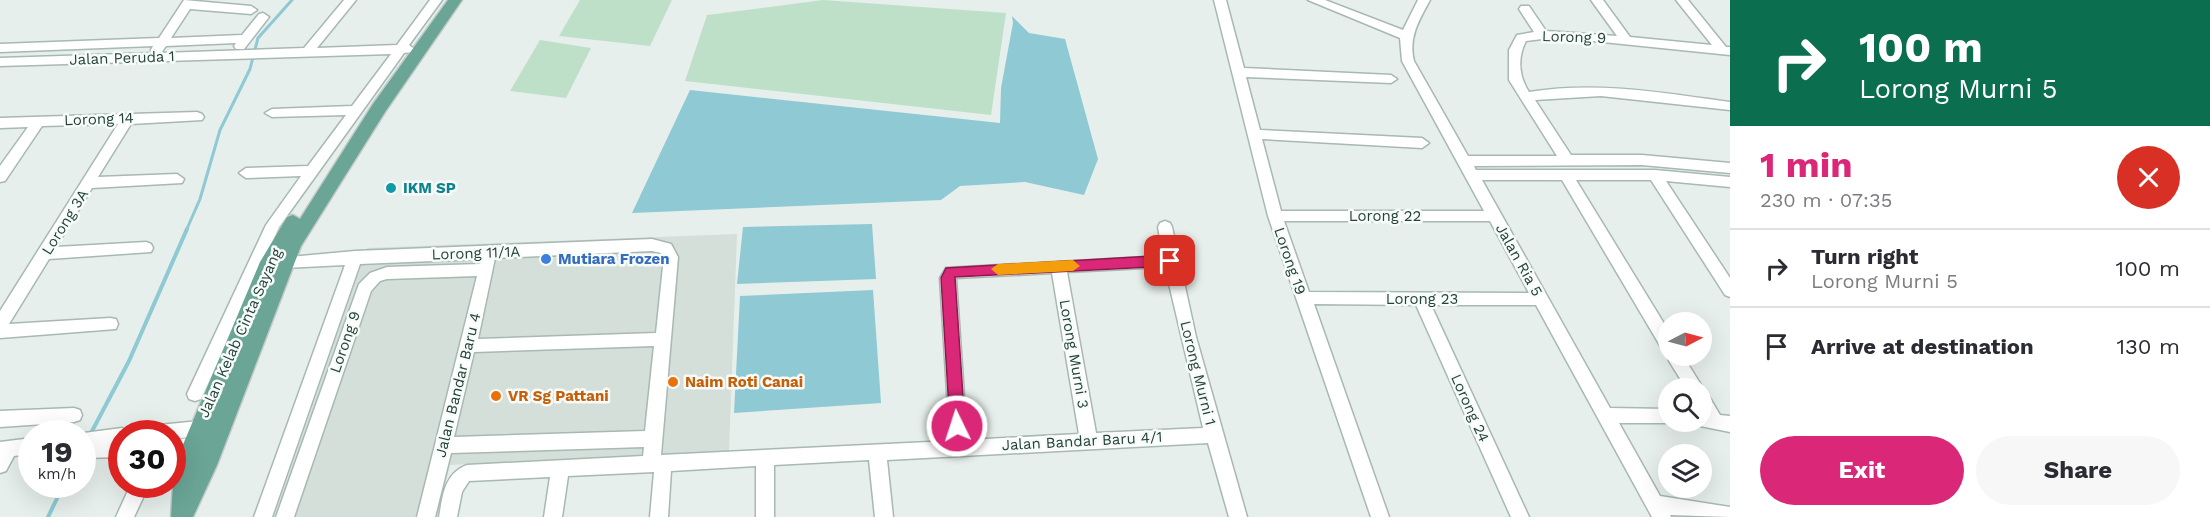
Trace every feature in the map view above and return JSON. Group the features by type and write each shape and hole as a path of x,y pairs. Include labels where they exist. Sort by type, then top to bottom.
{"main road":[{"name":"Jalan Kelab Cinta Sayang","path":"182,517 217,436 285,262 300,233 379,108 455,0"},
{"name":"Jalan Kelab Cinta Sayang","path":"182,517 188,441 277,247 339,158 379,108"}],"street":[{"path":"308,51 350,0"},
{"path":"195,394 268,232 436,0"},
{"name":"Lorong 19","path":"1220,0 1275,216 1380,517"},
{"path":"1316,0 1406,36 1424,0"},
{"path":"1597,0 1626,40"},
{"path":"1682,0 1726,51"},
{"path":"153,57 188,2 251,10"},
{"path":"1525,9 1542,35"},
{"path":"240,54 244,39 263,17"},
{"name":"Lorong 9","path":"1658,327 1515,80 1516,44 1521,38 1542,35 1626,40 1726,51"},
{"name":"Jalan Ria 5","path":"1406,36 1404,49 1408,61 1659,511"},
{"path":"0,48 244,39"},
{"name":"Jalan Peruda 1","path":"1,63 265,52 420,49"},
{"path":"1238,72 1391,79"},
{"path":"1525,97 1547,94 1613,93 1730,106"},
{"path":"272,112 357,110"},
{"name":"Lorong 14","path":"0,123 197,117"},
{"name":"Lorong 3A","path":"0,325 128,118"},
{"path":"0,177 39,121"},
{"path":"1254,134 1422,143"},
{"path":"1472,175 1657,160 1730,168"},
{"path":"1464,161 1730,182"},
{"path":"246,173 313,171"},
{"path":"1655,175 1730,291"},
{"path":"89,183 177,179"},
{"name":"Lorong 22","path":"1275,216 1495,216"},
{"name":"Lorong Murni 1","path":"1165,227 1170,261 1214,435 1238,517"},
{"name":"Lorong 11/1A","path":"285,262 652,245 666,248 671,257 653,439 657,463 659,517"},
{"path":"45,253 146,248"},
{"name":"Jalan Bandar Baru 4","path":"426,517 491,252"},
{"path":"263,517 355,257"},
{"path":"959,447 948,278 951,272 1170,261"},
{"name":"Lorong Murni 3","path":"1058,266 1089,441"},
{"name":"Lorong 9","path":"285,517 364,288 375,278 387,273 486,270"},
{"name":"Lorong 23","path":"1303,298 1541,298"},
{"name":"Lorong 24","path":"1420,299 1520,517"},
{"path":"0,331 110,324"},
{"path":"326,339 346,338"},
{"path":"468,346 664,339"},
{"path":"0,419 74,415"},
{"path":"1605,415 1658,416"},
{"name":"Jalan Bandar Baru 4/1","path":"456,480 460,475 467,473 1214,435"},
{"path":"188,441 217,436"},
{"path":"444,445 653,439"},
{"path":"0,465 18,449"},
{"path":"877,451 884,517"},
{"path":"765,457 765,517"},
{"path":"553,517 561,468"},
{"name":"Jalan Bandar Baru 4","path":"448,517 456,480"},
{"path":"125,517 134,498"},
{"path":"1659,511 1730,516"}],"shaded area":[{"path":"737,234 729,451 450,465 437,517 274,517 367,248"}],"green space":[{"path":"580,0 672,0 650,46 559,36"},
{"path":"823,0 1006,13 991,115 685,81 707,15"},
{"path":"540,40 591,48 566,98 510,91"}],"water":[{"path":"1012,16 1029,33 1065,39 1098,159 1084,195 1025,182 960,186 941,200 632,213 690,90 1000,123 1001,88 1013,23"},
{"path":"872,224 876,279 737,284 743,227"},
{"path":"873,290 881,403 734,413 740,296"}],"waterway":[{"path":"186,231 200,199 220,130 250,69 258,38 292,0"},
{"path":"96,424 129,361 187,229"},
{"path":"48,517 57,498"}],"slow traffic":[{"path":"998,269 1073,266"}],"place":[{"name":"IKM SP","path":"391,188"},
{"name":"Mutiara Frozen","path":"546,259"},
{"name":"Naim Roti Canai","path":"673,382"},
{"name":"VR Sg Pattani","path":"496,396"}],"route":[{"path":"957,426 948,278 951,272 1170,261"}]}
